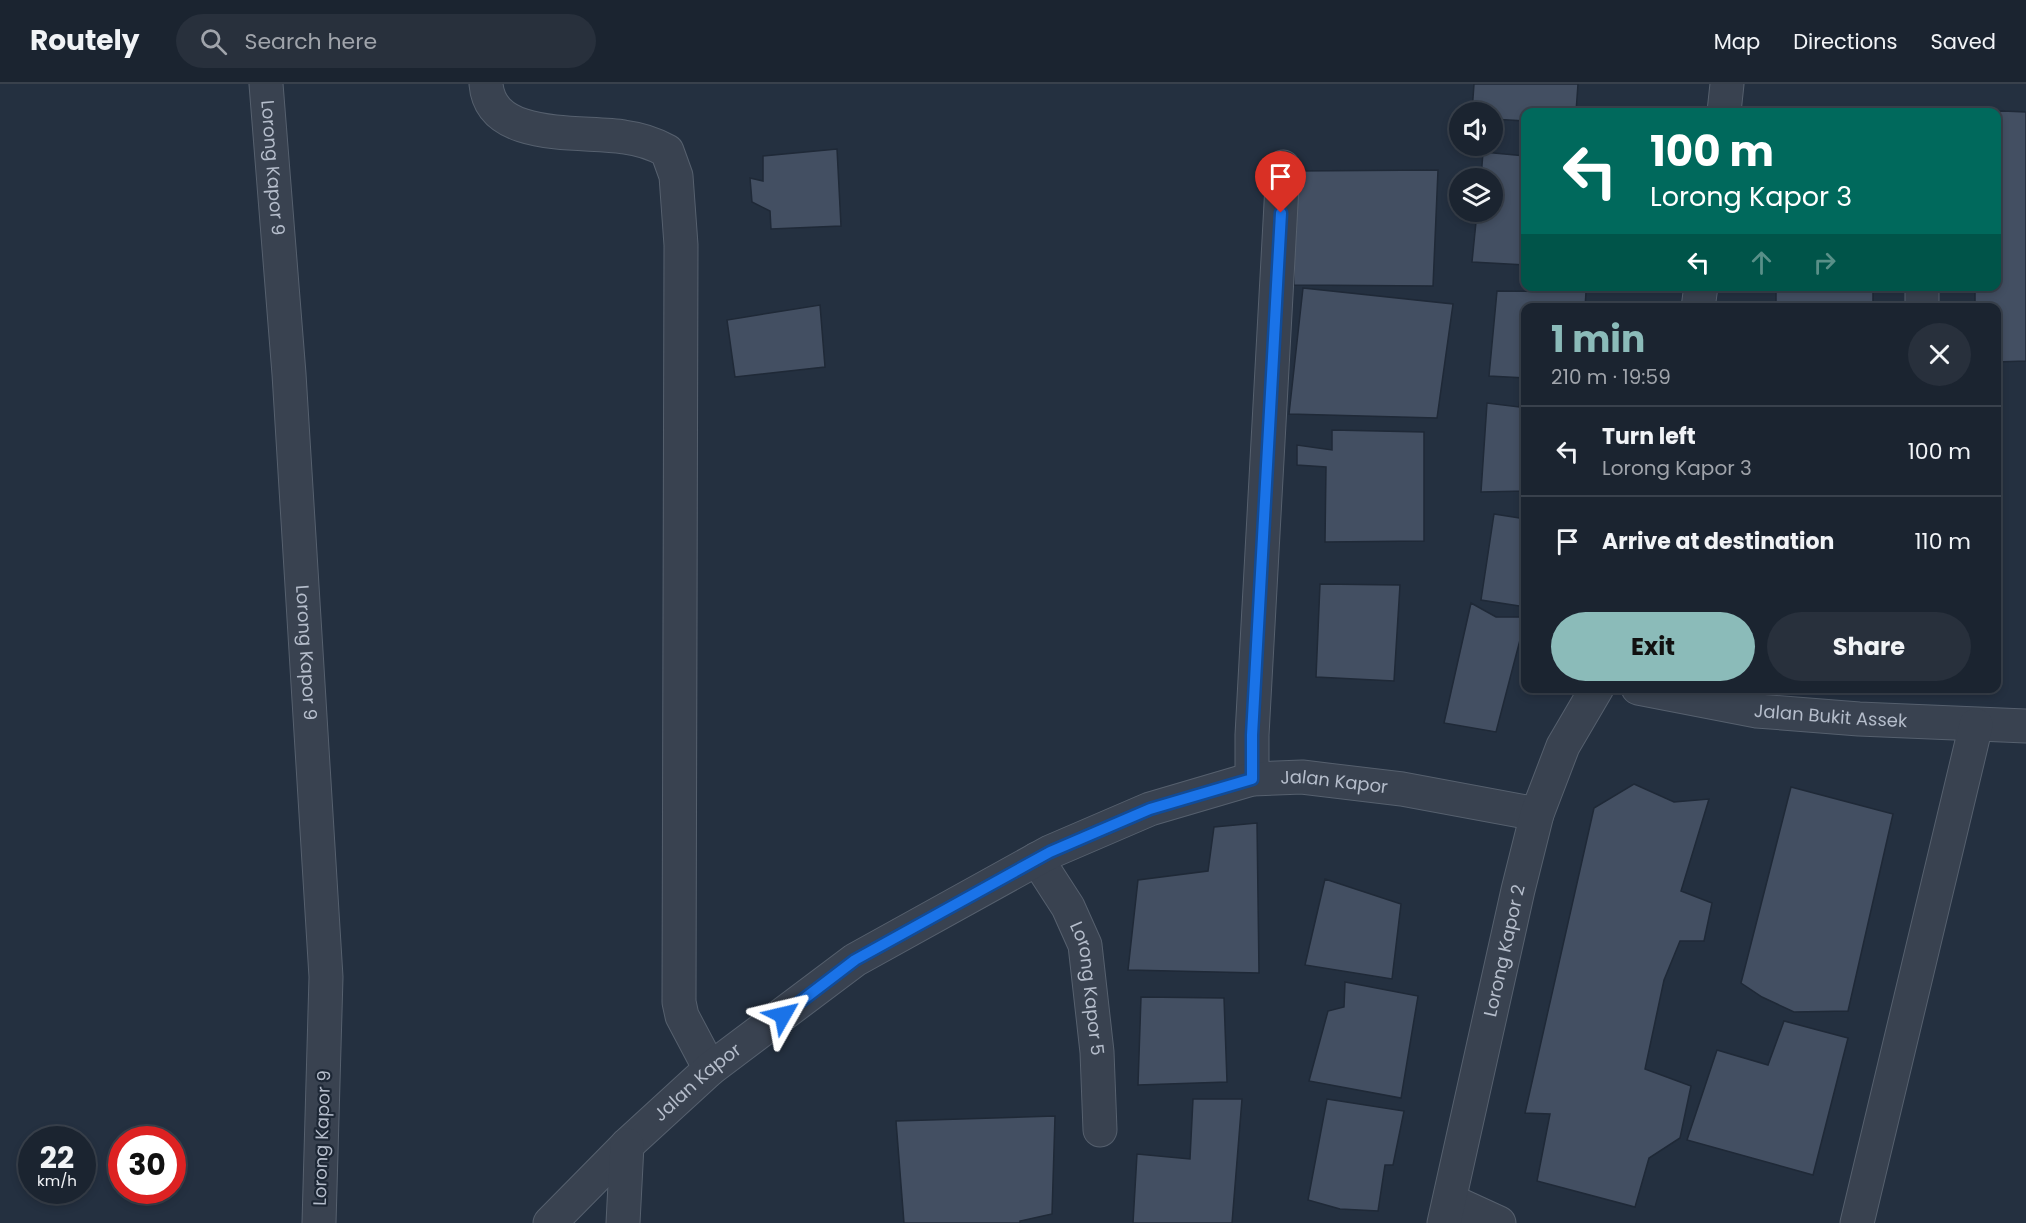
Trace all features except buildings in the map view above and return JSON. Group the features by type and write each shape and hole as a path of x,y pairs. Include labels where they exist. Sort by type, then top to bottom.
{"street":[{"name":"Lorong Kapor 9","path":"266,84 289,374 326,977 319,1223"},
{"path":"486,84 493,107 515,123 528,128 622,136 653,143 667,151 676,176 681,245 679,1002 682,1016 710,1069"},
{"path":"1724,108 1727,84"},
{"path":"1252,779 1252,735 1283,167"},
{"name":"Lorong Kapor 2","path":"1448,1212 1518,890 1537,814 1563,746 1594,693"},
{"name":"Jalan Bukit Assek","path":"1664,693 1757,711 2026,726"},
{"path":"1857,1223 1976,725"},
{"name":"Jalan Kapor","path":"550,1223 627,1145 710,1069 855,960 1037,859 1150,809 1252,779 1302,777 1402,789 1537,814"},
{"name":"Lorong Kapor 5","path":"1037,859 1068,906 1085,945 1097,1052 1100,1130"},
{"path":"623,1223 627,1145"},
{"path":"1448,1212 1499,1223"}],"route":[{"path":"783,1015 855,960 1050,852 1150,809 1252,779 1252,735 1281,213"}]}
